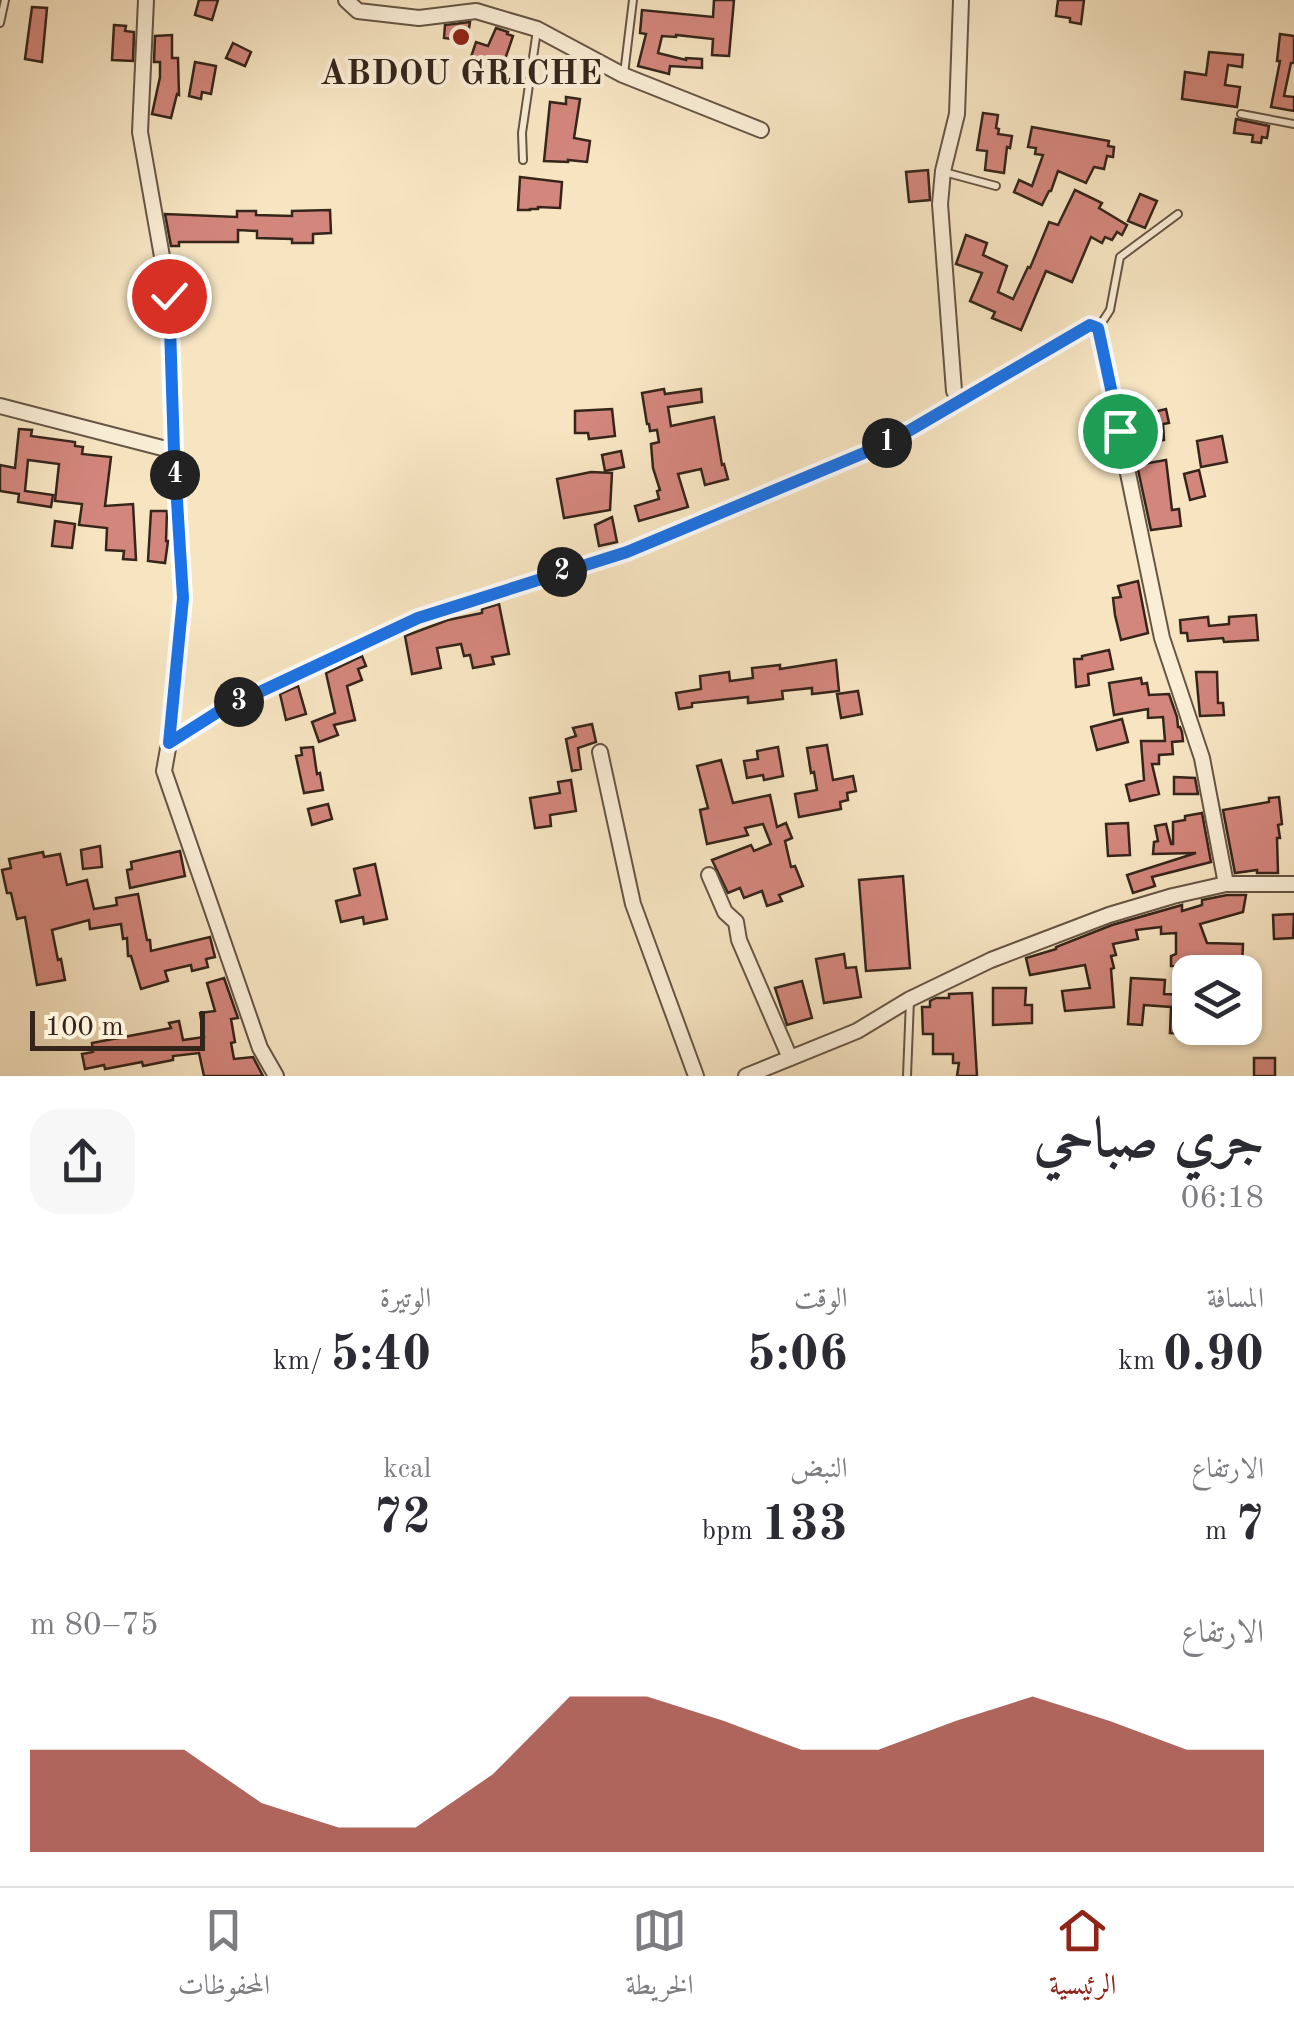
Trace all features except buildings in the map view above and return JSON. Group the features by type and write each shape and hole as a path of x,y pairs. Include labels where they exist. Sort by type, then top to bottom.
{"street":[{"path":"0,406 174,452 169,296 140,132 146,0"},
{"path":"346,0 358,11 419,18 476,11 537,29 624,75 761,130"},
{"path":"961,0 958,114 943,171 940,204 954,391 961,401"},
{"path":"276,1076 260,1048 164,771 169,743 221,710 418,618 627,552 888,443 1090,325 1098,328 1162,638 1202,758 1226,884"},
{"path":"600,752 634,904 696,1076"},
{"path":"709,875 724,912 736,922 790,1058"},
{"path":"746,1076 857,1031 910,999 991,960 1109,915 1226,884 1294,884"}],"lane":[{"path":"0,23 5,0"},
{"path":"624,75 633,0"},
{"path":"523,160 522,133 537,29"},
{"path":"1240,114 1294,124"},
{"path":"943,171 996,186"},
{"path":"1098,328 1110,310 1120,257 1178,214"},
{"path":"169,743 183,598 174,452"},
{"path":"908,1076 910,999"}],"place":[{"name":"ABDOU GRICHE","path":"461,37"}],"route":[{"path":"169,296 183,598 169,743 221,710 418,618 627,552 888,443 1090,325 1098,328 1120,431"}]}
